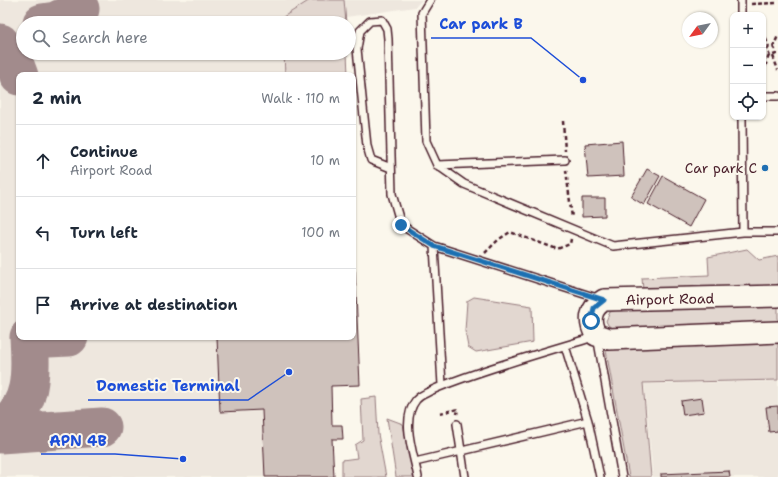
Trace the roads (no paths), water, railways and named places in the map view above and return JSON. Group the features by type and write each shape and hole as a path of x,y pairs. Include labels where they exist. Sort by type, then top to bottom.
{"main road":[{"name":"Airport Road","path":"604,300 778,296"},
{"path":"604,300 594,308 592,314 592,328 603,338 778,332"}],"lane":[{"path":"430,0 422,13 426,141 437,165 464,184 614,246 743,232 778,232"},
{"path":"391,168 371,160 357,49 360,31 370,22 382,20 387,29 388,39 392,194 401,225 434,246 532,279 604,300"},
{"path":"766,96 778,96"},
{"path":"742,120 743,232"},
{"path":"437,165 565,160"},
{"path":"434,246 442,385"},
{"path":"418,477 408,425 410,413 416,399 442,385 565,346 603,338 622,477"},
{"path":"565,346 588,421 600,477"},
{"path":"416,462 588,421"},
{"path":"457,424 465,477"}],"place":[{"name":"Car park B","path":"583,80"},
{"name":"Car park C","path":"765,168"},
{"name":"Domestic Terminal","path":"289,372"},
{"name":"APN 4B","path":"183,459"}]}
